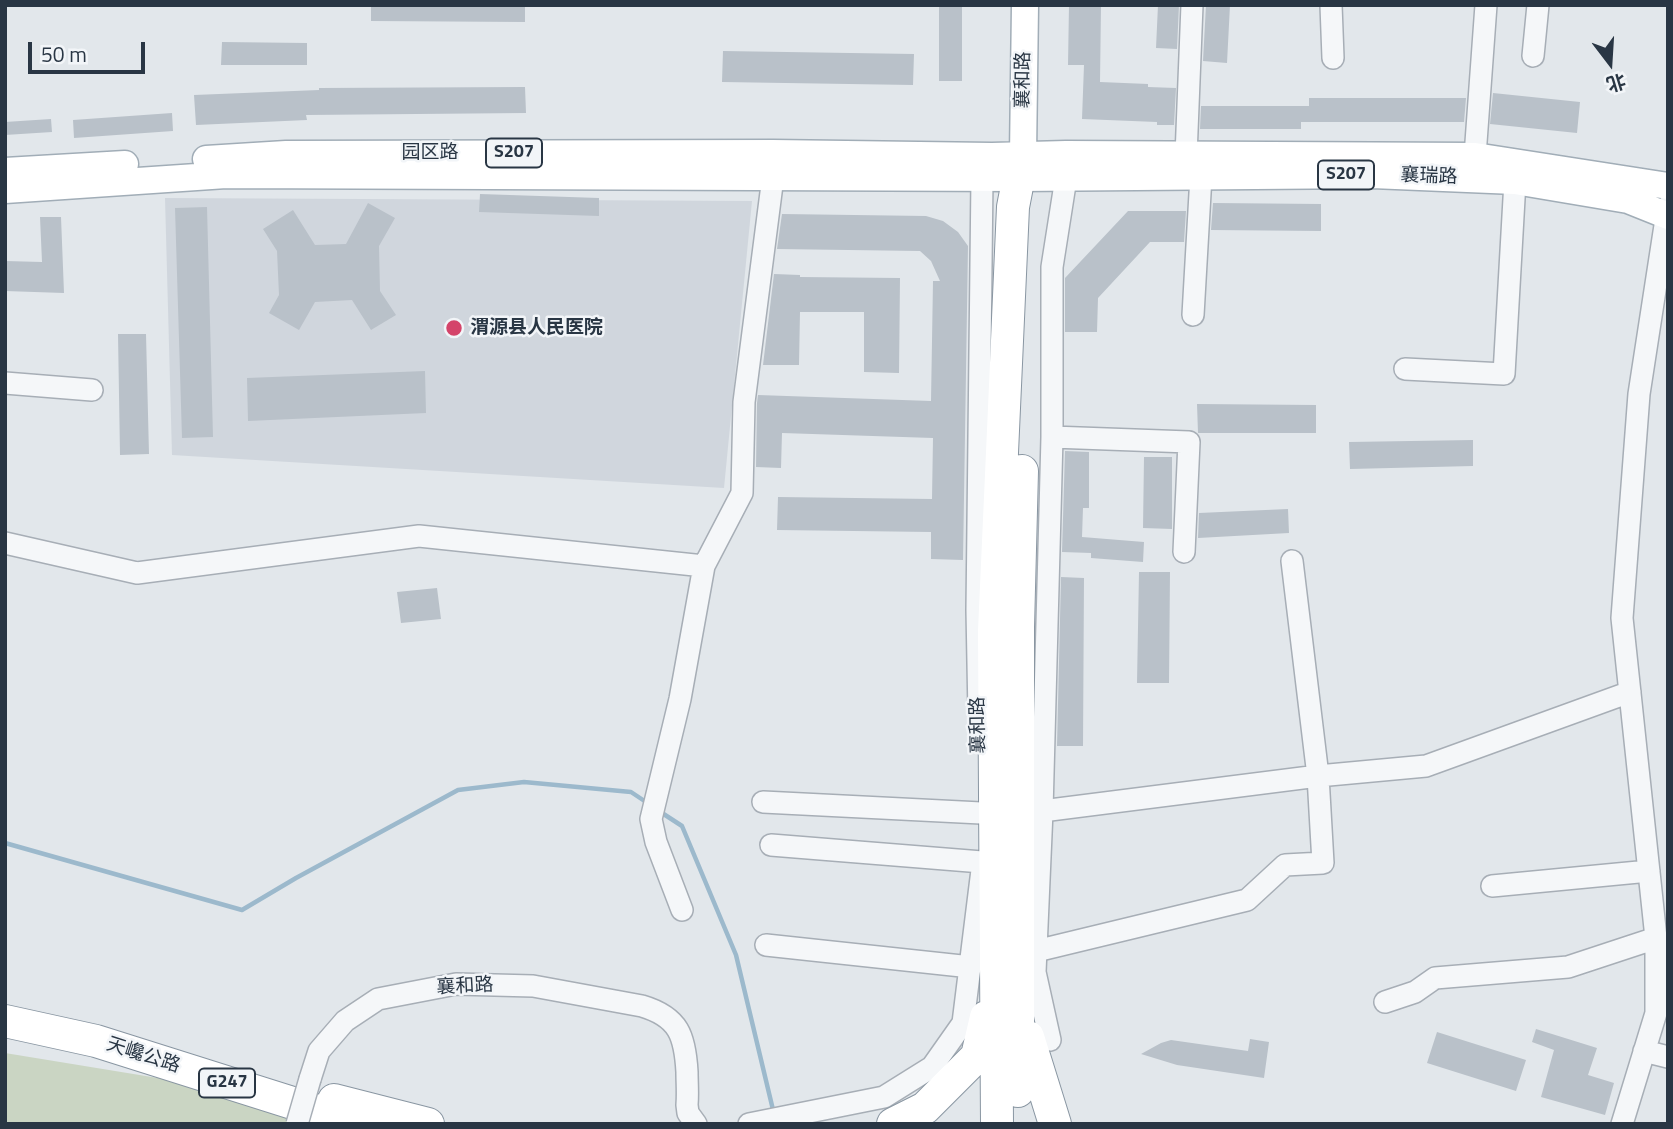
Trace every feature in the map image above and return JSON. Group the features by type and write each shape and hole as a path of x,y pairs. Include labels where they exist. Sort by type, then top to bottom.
{"highway":[{"path":"892,1124 925,1108 977,1056 984,966 994,631 1013,207 1021,167"},
{"path":"1018,1124 1018,627 1030,205 1021,167"},
{"path":"984,966 997,1124"},
{"path":"1020,1009 1055,1124"},
{"name":"天巉公路","path":"5,1021 96,1041 359,1124"},
{"path":"96,1041 428,1124"}],"main road":[{"name":"襄和路","path":"1021,167 1025,5"},
{"name":"园区路","path":"5,171 286,154 773,153 1021,167"},
{"name":"襄瑞路","path":"1021,167 1194,166 1475,156 1668,186"},
{"name":"襄瑞路","path":"1021,167 1066,178 1194,166 1515,181 1628,200 1667,212"},
{"name":"园区路","path":"5,191 226,175 982,178 1021,167"}],"street":[{"path":"1192,5 1193,315"},
{"path":"1331,5 1333,58"},
{"path":"1475,156 1486,5"},
{"path":"1533,56 1538,5"},
{"path":"682,910 656,842 654,809 680,699 704,566 742,493 744,402 773,177"},
{"name":"襄和路","path":"749,1124 884,1097 932,1067 963,1023 984,966 977,610 982,178"},
{"path":"1050,1040 1035,972 1052,437 1052,267 1066,178"},
{"path":"1405,369 1504,374 1515,181"},
{"path":"1622,1124 1656,1013 1656,938 1622,618 1639,394 1667,212"},
{"path":"5,383 92,390"},
{"path":"1052,437 1189,442 1184,552"},
{"path":"5,543 137,573 419,536 704,566"},
{"path":"1036,951 1247,900 1285,865 1323,863 1318,776 1292,561"},
{"path":"1042,811 1318,776 1426,766 1630,692"},
{"path":"763,802 981,813"},
{"path":"771,845 982,862"},
{"path":"1492,886 1649,871"},
{"path":"1385,1002 1415,992 1435,978 1568,967 1656,938"},
{"path":"766,945 984,966"},
{"name":"襄和路","path":"297,1124 319,1051 345,1021 378,999 456,984 533,986 657,1010 670,1019 685,1044 688,1113 696,1124"},
{"path":"1644,1051 1668,1057"}],"shaded area":[{"name":"渭源县人民医院","path":"165,198 752,201 724,488 172,455"}],"green space":[{"path":"5,1053 439,1124 5,1124"}],"building":[{"path":"371,5 525,5 525,22 371,21"},
{"path":"939,5 962,5 962,81 939,81"},
{"path":"1069,5 1101,5 1100,82 1176,88 1174,125 1082,119 1084,65 1068,65"},
{"path":"1158,5 1179,5 1177,49 1156,48"},
{"path":"1206,5 1230,5 1227,63 1203,61"},
{"path":"222,42 307,43 307,65 221,65"},
{"path":"723,51 914,54 913,85 722,82"},
{"path":"525,87 526,113 306,115 307,120 196,125 194,95 319,88"},
{"path":"1493,93 1580,102 1577,133 1490,124"},
{"path":"1309,98 1466,98 1464,122 1301,122 1301,129 1200,129 1201,106 1309,106"},
{"path":"172,113 173,131 74,138 73,120"},
{"path":"51,119 52,132 5,135 5,122"},
{"path":"480,194 599,198 599,216 479,212"},
{"path":"368,203 395,218 379,246 380,291 396,315 371,330 352,300 315,302 299,330 269,313 279,295 277,251 263,229 293,210 315,245 346,244"},
{"path":"1213,203 1321,204 1321,231 1211,230"},
{"path":"207,207 213,437 182,438 175,208"},
{"path":"1128,211 1186,211 1184,242 1150,242 1098,298 1097,332 1065,332 1065,278"},
{"path":"782,214 926,216 943,221 958,232 968,246 963,560 931,559 931,532 777,530 778,497 932,499 933,438 782,433 781,468 756,467 757,403 758,395 931,401 933,281 940,281 931,261 920,251 777,249"},
{"path":"40,217 61,217 64,293 5,291 5,261 42,262"},
{"path":"774,274 800,277 900,278 899,373 864,372 864,312 800,312 799,365 763,365"},
{"path":"118,334 146,334 149,454 120,455"},
{"path":"425,371 426,413 248,421 247,378"},
{"path":"1197,404 1316,405 1316,433 1198,433"},
{"path":"1473,440 1473,466 1350,469 1349,442"},
{"path":"1065,451 1089,452 1089,508 1083,508 1082,537 1144,542 1143,562 1091,558 1091,553 1062,552"},
{"path":"1144,457 1172,457 1172,529 1143,528"},
{"path":"1288,509 1289,533 1198,538 1199,513"},
{"path":"1139,572 1170,572 1169,683 1137,683"},
{"path":"1061,577 1084,578 1083,746 1057,746"},
{"path":"437,588 441,619 401,623 397,592"},
{"path":"1536,1029 1597,1048 1588,1075 1614,1083 1605,1115 1541,1097 1554,1050 1532,1042"},
{"path":"1437,1032 1526,1060 1516,1091 1427,1063"},
{"path":"1250,1039 1269,1042 1264,1078 1177,1065 1141,1054 1171,1040 1248,1051"}],"waterway":[{"path":"5,843 242,910 458,790 524,782 631,792 649,804"},
{"path":"659,811 682,826 736,955 774,1114"}],"place":[{"name":"渭源县人民医院","path":"454,328"}]}
